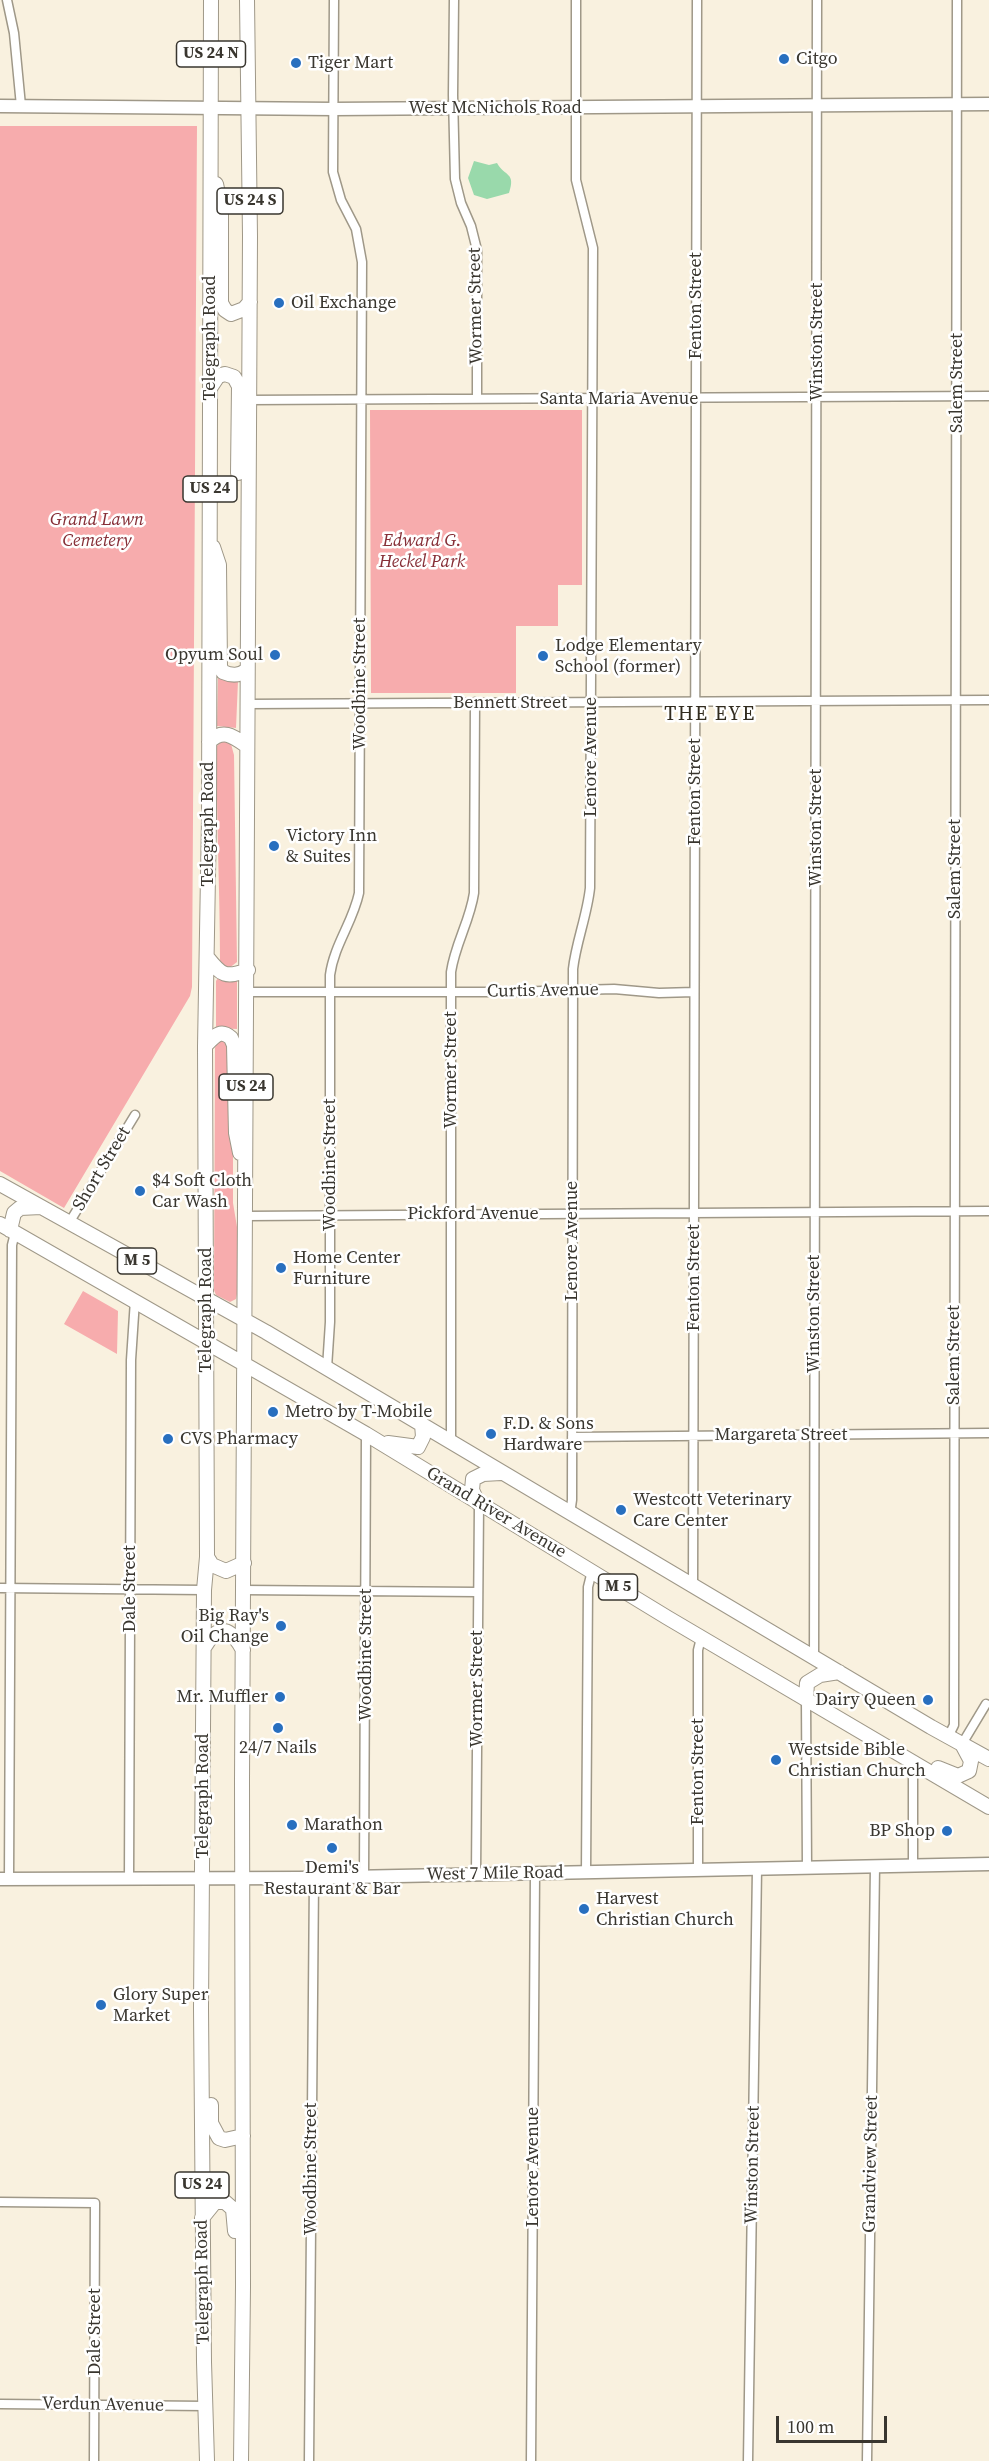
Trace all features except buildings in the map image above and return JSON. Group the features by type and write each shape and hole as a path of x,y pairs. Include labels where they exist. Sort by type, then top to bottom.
{"main road":[{"name":"Telegraph Road","path":"207,2461 201,2008 204,1590 207,1557 205,1046 209,742 211,0"},
{"path":"240,0 247,16"},
{"path":"247,0 247,16"},
{"name":"US 24 S","path":"247,16 250,297"},
{"name":"West McNichols Road","path":"0,106 334,109 989,104"},
{"name":"Telegraph Road","path":"210,158 221,208 221,303 231,314 244,309 250,297"},
{"name":"US 24","path":"240,2461 243,2322 242,1879 248,992 247,525 250,297"},
{"path":"210,388 218,376 225,374 234,377 239,386 238,474 247,525"},
{"path":"210,536 219,565 220,667 223,672 232,675 238,675 247,670"},
{"path":"209,742 217,734 223,734 234,737 247,746"},
{"path":"207,957 223,974 230,975 248,970"},
{"path":"205,1046 221,1033 231,1038 234,1045 236,1133 245,1182"},
{"name":"Grand River Avenue","path":"0,1184 246,1320 570,1514 989,1759"},
{"path":"8,1229 14,1213 20,1208 41,1207"},
{"name":"Grand River Avenue","path":"8,1229 383,1444 701,1638 989,1807"},
{"path":"383,1444 392,1442 414,1449 418,1448 423,1437 422,1424"},
{"path":"479,1504 472,1490 473,1479 483,1474 501,1473"},
{"path":"207,1557 212,1565 226,1571 244,1563"},
{"path":"205,1647 212,1634 220,1631 235,1636 243,1650"},
{"path":"806,1699 807,1683 813,1678 839,1672"},
{"path":"913,1761 927,1762 951,1774 963,1775 969,1771 971,1761 962,1744"},
{"name":"West 7 Mile Road","path":"4,1879 314,1878 989,1864"},
{"path":"201,2008 210,2056 214,2132 219,2138 225,2140 243,2136"},
{"path":"202,2218 214,2202 225,2202 233,2209 236,2220 235,2290 243,2322"}],"street":[{"path":"7,0 15,43 21,106"},
{"name":"Woodbine Street","path":"327,1368 329,1356 330,993 333,959 352,918 358,893 362,400 362,254 356,229 341,200 335,180 334,0"},
{"name":"Wormer Street","path":"454,0 455,179 477,250 477,399"},
{"name":"Lenore Avenue","path":"570,1514 573,991 574,958 587,913 590,888 591,702 592,248 576,180 576,0"},
{"name":"Fenton Street","path":"693,1585 697,0"},
{"name":"Winston Street","path":"814,1656 818,0"},
{"name":"Salem Street","path":"948,1737 954,1725 957,0"},
{"name":"Santa Maria Avenue","path":"249,400 989,396"},
{"name":"Bennett Street","path":"247,704 989,700"},
{"name":"Wormer Street","path":"451,1442 451,992 453,958 469,918 474,893 475,702"},
{"name":"Curtis Avenue","path":"248,992 614,989 659,993 694,992"},
{"name":"Short Street","path":"69,1223 135,1115"},
{"name":"Pickford Avenue","path":"246,1216 989,1211"},
{"path":"4,1879 10,1588 12,1321 12,1245 8,1229"},
{"name":"Dale Street","path":"129,1879 132,1316 135,1300"},
{"path":"0,1321 12,1321"},
{"name":"Margareta Street","path":"572,1437 989,1433"},
{"name":"Woodbine Street","path":"364,1877 366,1434"},
{"name":"Wormer Street","path":"476,1874 479,1504"},
{"path":"586,1872 588,1587 592,1571"},
{"path":"0,1588 204,1590"},
{"path":"243,1590 477,1592"},
{"name":"Fenton Street","path":"698,1870 698,1650 701,1638"},
{"path":"806,1699 807,1868"},
{"path":"962,1744 986,1704"},
{"path":"913,1761 914,1866"},
{"name":"Grandview Street","path":"867,2461 874,1866"},
{"name":"Winston Street","path":"748,2461 757,1869"},
{"name":"Lenore Avenue","path":"531,2461 535,1873"},
{"name":"Woodbine Street","path":"309,2461 314,1878"},
{"name":"Dale Street","path":"0,2202 95,2203 94,2461"},
{"name":"Verdun Avenue","path":"0,2404 206,2406"}],"green space":[{"name":"Grand Lawn Cemetery","path":"0,126 197,126 192,987 190,996 64,1208 0,1171"},
{"name":"Edward G. Heckel Park","path":"370,410 582,410 582,585 558,585 558,626 516,626 516,693 371,693"},
{"path":"218,678 238,681 236,728 217,726"},
{"path":"224,738 231,744 234,755 237,962 228,969 221,964 220,960 217,746"},
{"path":"218,978 225,981 237,981 237,1029 216,1028 216,981"},
{"path":"224,1039 233,1053 233,1203 237,1227 237,1294 236,1299 230,1302 216,1295 214,1290 215,1048 217,1042"},
{"path":"83,1291 118,1311 117,1354 64,1324"}],"shaded area":[{"path":"474,161 489,165 497,163 509,175 511,186 509,193 487,199 474,195 468,178"}],"place":[{"name":"Citgo","path":"784,59"},
{"name":"Tiger Mart","path":"296,63"},
{"name":"Oil Exchange","path":"279,303"},
{"name":"Opyum Soul","path":"275,655"},
{"name":"Lodge Elementary School (former)","path":"543,656"},
{"name":"Victory Inn & Suites","path":"274,846"},
{"name":"$4 Soft Cloth Car Wash","path":"140,1191"},
{"name":"Home Center Furniture","path":"281,1268"},
{"name":"Metro by T-Mobile","path":"273,1412"},
{"name":"F.D. & Sons Hardware","path":"491,1434"},
{"name":"CVS Pharmacy","path":"168,1439"},
{"name":"Westcott Veterinary Care Center","path":"621,1510"},
{"name":"Big Ray's Oil Change","path":"281,1626"},
{"name":"Mr. Muffler","path":"280,1697"},
{"name":"Dairy Queen","path":"928,1700"},
{"name":"24/7 Nails","path":"278,1728"},
{"name":"Westside Bible Christian Church","path":"776,1760"},
{"name":"Marathon","path":"292,1825"},
{"name":"BP Shop","path":"947,1831"},
{"name":"Demi's Restaurant & Bar","path":"332,1848"},
{"name":"Harvest Christian Church","path":"584,1909"},
{"name":"Glory Super Market","path":"101,2005"}],"district":[{"name":"THE EYE","path":"710,715"}]}
